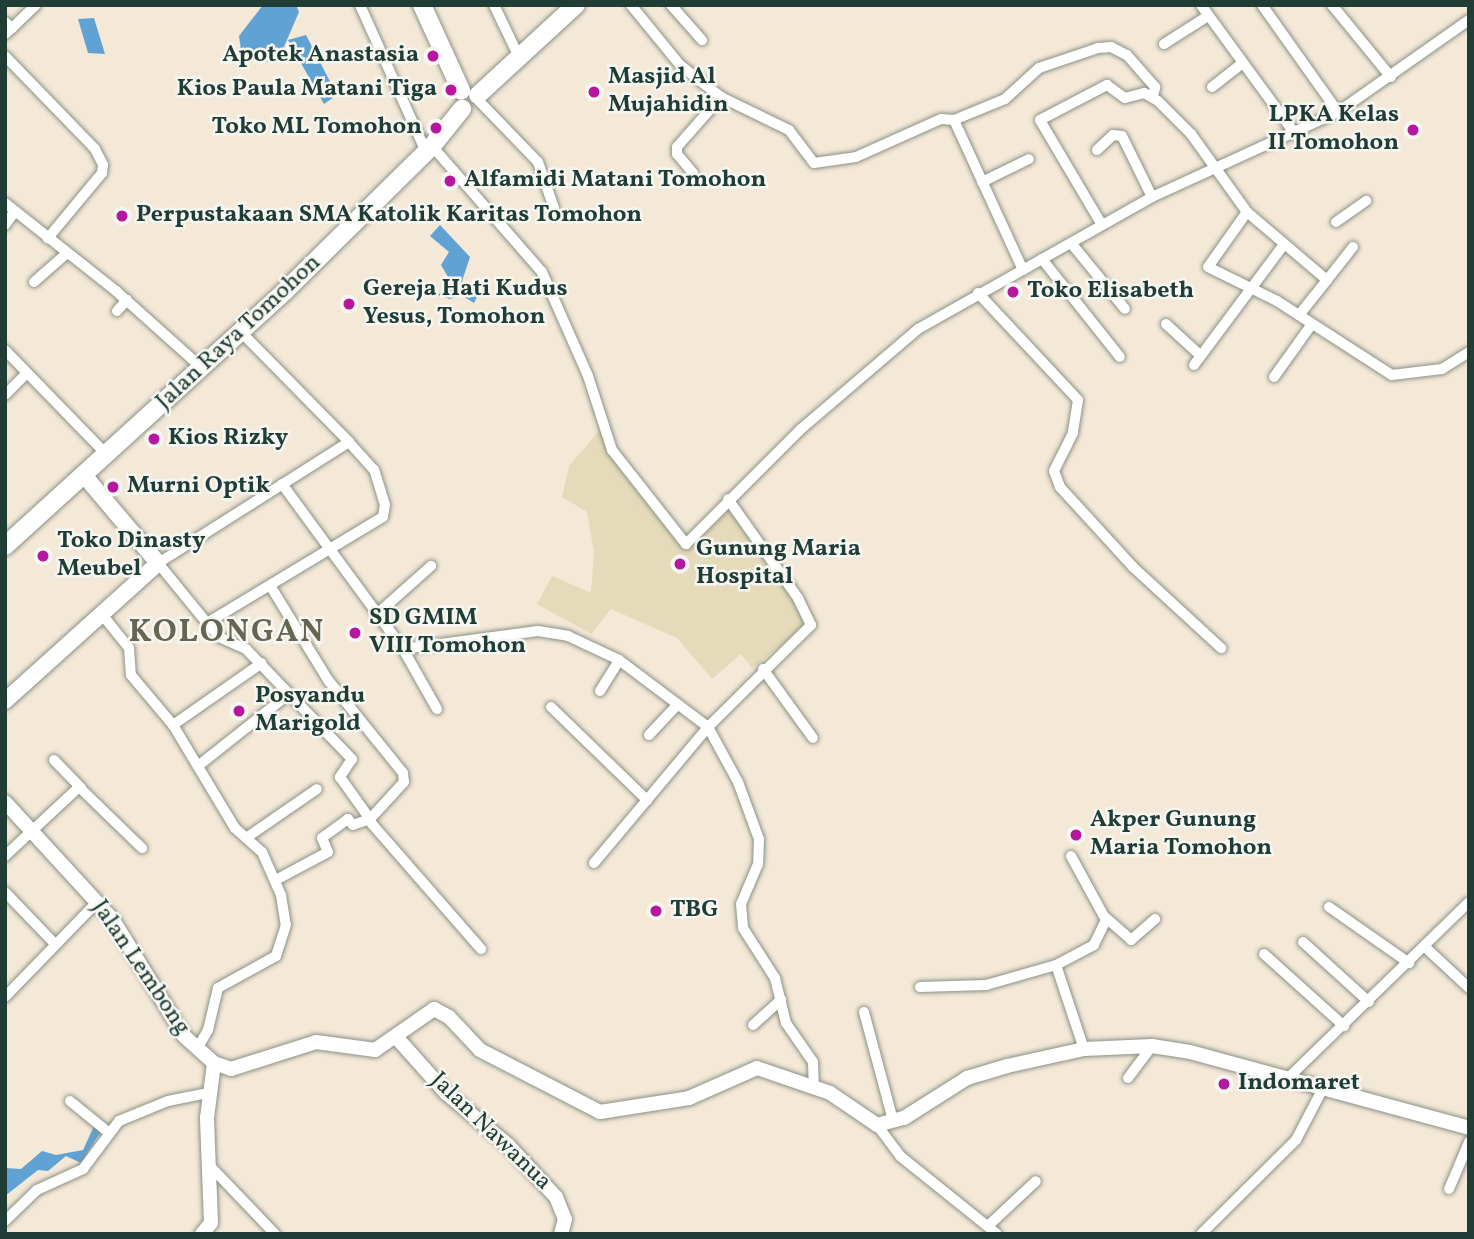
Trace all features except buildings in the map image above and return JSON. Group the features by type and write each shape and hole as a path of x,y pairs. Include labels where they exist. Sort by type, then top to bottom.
{"highway":[{"path":"422,5 452,74 473,95 520,60 576,5"},
{"name":"Jalan Raya Tomohon","path":"5,546 242,332 429,149 462,109 457,102 473,95"}],"main road":[{"path":"5,701 100,612 158,563 84,475"},
{"name":"Jalan Lembong","path":"5,802 124,935 172,1018 197,1049 214,1063"},
{"path":"202,1234 211,1223 208,1093 214,1063 243,1069 304,1044 375,1050 397,1038 419,1016 433,1009 449,1017 481,1050 600,1112 689,1098 757,1068 843,1100 877,1125 904,1118 967,1077 1084,1049 1152,1046 1190,1052 1469,1128"},
{"name":"Jalan Nawanua","path":"397,1038 446,1093 508,1145 556,1197 565,1219 561,1234"}],"street":[{"path":"7,28 36,5"},
{"path":"360,5 429,149 514,235 542,272 589,376 612,450 680,538 688,542 728,499 896,345 978,293 1152,197 1211,167 1295,134 1338,112 1469,20"},
{"path":"494,5 520,60"},
{"path":"631,5 680,65 721,97 789,130 809,159 819,164 874,151 941,118 954,120 1005,99 1039,68 1098,48 1111,47 1127,55 1155,87 1153,97"},
{"path":"671,5 702,40"},
{"path":"1201,5 1295,134"},
{"path":"1262,5 1338,112"},
{"path":"1332,5 1391,77"},
{"path":"1164,44 1208,16"},
{"path":"1459,27 1469,36"},
{"path":"5,56 95,149 103,165 102,173 48,238"},
{"path":"1212,87 1243,63"},
{"path":"1102,225 1043,128 1041,117 1107,85 1125,98 1144,93 1153,97 1191,134 1211,167 1247,212 1282,247 1327,281"},
{"path":"473,95 538,162 554,208"},
{"path":"693,173 677,154 677,147 721,97"},
{"path":"954,120 1023,270"},
{"path":"1097,150 1113,135 1122,136 1152,197"},
{"path":"982,182 1028,159"},
{"path":"1336,222 1366,201"},
{"path":"5,203 127,300 202,369"},
{"path":"5,225 15,211"},
{"path":"1247,212 1208,267 1299,314 1397,376 1447,367 1469,352"},
{"path":"1071,243 1125,309"},
{"path":"1194,365 1282,247"},
{"path":"1299,314 1353,247"},
{"path":"34,282 67,253"},
{"path":"1042,259 1120,357"},
{"path":"978,293 1077,400 1073,433 1054,471 1060,487 1133,567 1221,648"},
{"path":"117,311 127,300"},
{"path":"1166,324 1201,356"},
{"path":"1274,377 1312,324"},
{"path":"207,623 329,552 384,513 374,470 242,332"},
{"path":"5,350 108,455"},
{"path":"5,395 27,373"},
{"path":"349,442 158,563 219,637 238,643 262,663 352,759 340,777 384,841 481,949"},
{"path":"282,484 329,552 403,649 437,709"},
{"path":"594,863 708,727 763,669 807,633 810,622 728,499"},
{"path":"376,615 431,566"},
{"path":"271,587 328,681 403,773 404,782 370,819 353,825 348,820 322,838 328,852 276,880"},
{"path":"100,612 129,648 131,675 173,725 235,828 262,852 276,880 286,925 280,946 272,960 218,988 208,1030 197,1049"},
{"path":"403,649 473,642 538,631 568,636 619,660 708,727 723,748 759,839 758,864 745,890 740,918 775,978 786,1023 813,1062 814,1087"},
{"path":"600,691 619,660"},
{"path":"173,725 262,663"},
{"path":"763,669 813,738"},
{"path":"198,766 289,694"},
{"path":"649,735 678,704"},
{"path":"551,707 647,800"},
{"path":"54,760 142,848"},
{"path":"5,856 74,788 81,788"},
{"path":"246,838 317,789"},
{"path":"1071,856 1105,917 1132,940 1155,919"},
{"path":"5,892 55,944"},
{"path":"5,997 97,902"},
{"path":"1286,1080 1469,902"},
{"path":"1329,907 1409,963"},
{"path":"920,987 986,985 1056,965 1094,945 1105,917"},
{"path":"1303,942 1369,1002"},
{"path":"1425,947 1469,988"},
{"path":"1264,954 1344,1026"},
{"path":"1056,965 1084,1049"},
{"path":"753,1025 781,1000"},
{"path":"864,1012 893,1120"},
{"path":"1128,1078 1152,1046"},
{"path":"1201,1234 1296,1140 1322,1090"},
{"path":"5,1221 37,1190 83,1168 119,1121 167,1101 208,1093"},
{"path":"70,1101 108,1132"},
{"path":"877,1125 900,1156 997,1234"},
{"path":"1449,1189 1469,1142"},
{"path":"210,1166 275,1234"},
{"path":"989,1225 1036,1181"}],"shaded area":[{"name":"Gunung Maria Hospital","path":"603,426 620,469 682,548 729,508 806,618 804,628 752,668 741,654 712,679 677,638 611,609 591,634 537,604 552,576 591,593 594,552 587,512 562,497 569,466"}],"water":[{"path":"263,5 296,5 299,12 283,49 271,62 242,57 239,36"},
{"path":"94,18 105,54 88,53 78,19"},
{"path":"306,35 337,95 324,104 288,40"},
{"path":"440,225 470,257 462,281 477,297 474,303 461,295 450,299 438,295 451,282 441,265 449,252 430,236"},
{"path":"94,1126 102,1130 81,1163 66,1156 48,1171 38,1170 5,1196 5,1168 21,1169 42,1151 56,1155 83,1150"}],"place":[{"name":"Apotek Anastasia","path":"433,56"},
{"name":"Kios Paula Matani Tiga","path":"451,90"},
{"name":"Masjid Al Mujahidin","path":"594,92"},
{"name":"Toko ML Tomohon","path":"436,128"},
{"name":"LPKA Kelas II Tomohon","path":"1413,130"},
{"name":"Alfamidi Matani Tomohon","path":"450,181"},
{"name":"Perpustakaan SMA Katolik Karitas Tomohon","path":"122,216"},
{"name":"Toko Elisabeth","path":"1013,292"},
{"name":"Gereja Hati Kudus Yesus, Tomohon","path":"349,304"},
{"name":"Kios Rizky","path":"154,439"},
{"name":"Murni Optik","path":"113,487"},
{"name":"Toko Dinasty Meubel","path":"43,556"},
{"name":"Gunung Maria Hospital","path":"680,564"},
{"name":"SD GMIM VIII Tomohon","path":"355,633"},
{"name":"Posyandu Marigold","path":"239,711"},
{"name":"Akper Gunung Maria Tomohon","path":"1076,835"},
{"name":"TBG","path":"656,911"},
{"name":"Indomaret","path":"1224,1084"}],"district":[{"name":"KOLONGAN","path":"227,633"}]}
